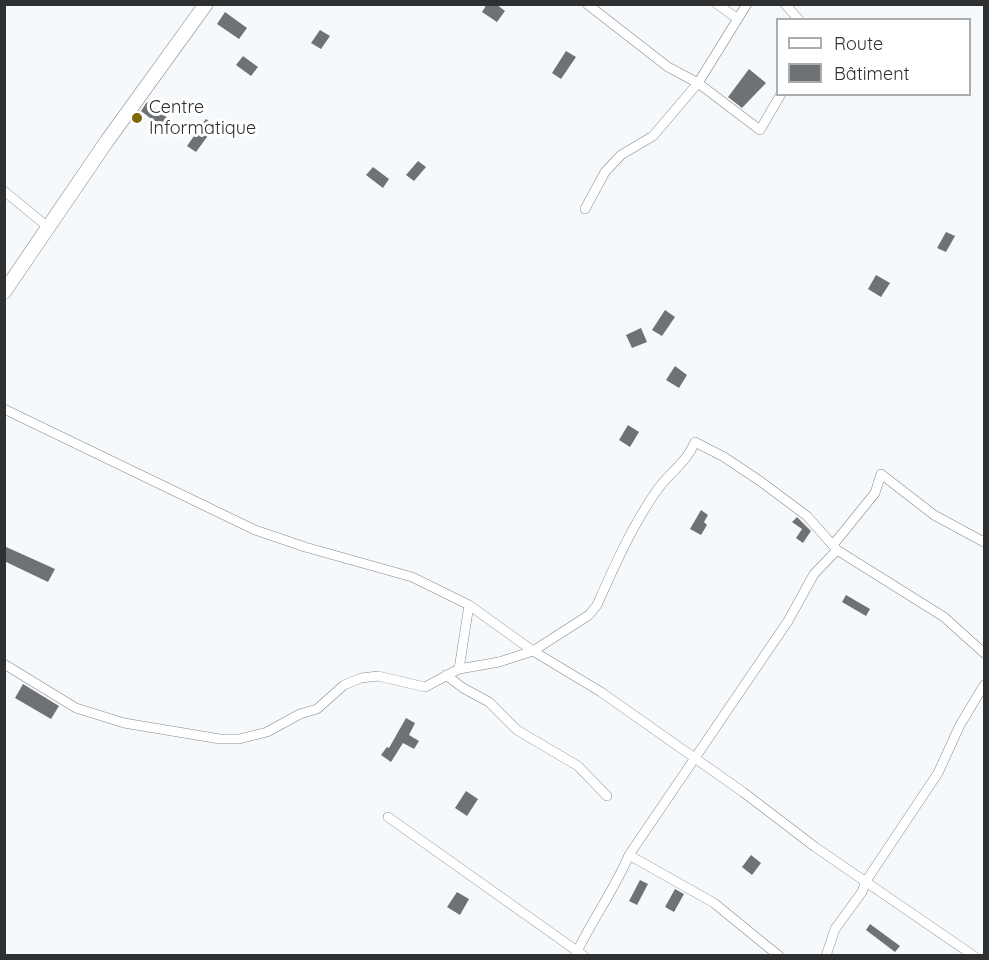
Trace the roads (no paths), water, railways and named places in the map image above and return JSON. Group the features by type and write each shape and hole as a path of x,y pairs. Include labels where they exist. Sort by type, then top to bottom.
{"street":[{"path":"4,292 206,4"},
{"path":"587,4 668,67 698,83 760,130 780,96"},
{"path":"717,4 738,19"},
{"path":"585,209 605,172 621,155 653,136 698,83 747,4"},
{"path":"785,4 797,18"},
{"path":"4,191 48,227"},
{"path":"4,410 255,530 305,548 412,577 469,605 533,651 601,692 974,956"},
{"path":"4,664 76,708 124,723 220,739 239,739 267,732 300,714 317,709 344,685 361,678 378,676 420,688 459,669 499,662 533,651 593,610 637,521 656,491 690,454 695,442 738,466 775,492 807,516 835,547 944,617 984,653"},
{"path":"388,817 579,953 592,922 616,885 628,855 645,827 695,760 788,621 814,574 875,493 881,474 934,515 984,542"},
{"path":"459,669 469,605"},
{"path":"446,675 463,688 489,702 517,730 578,766 607,796"},
{"path":"826,956 835,929 862,892 866,881 938,773 960,725 984,684"},
{"path":"628,855 714,903 779,956"}],"place":[{"name":"Centre Informatique","path":"137,118"}]}
